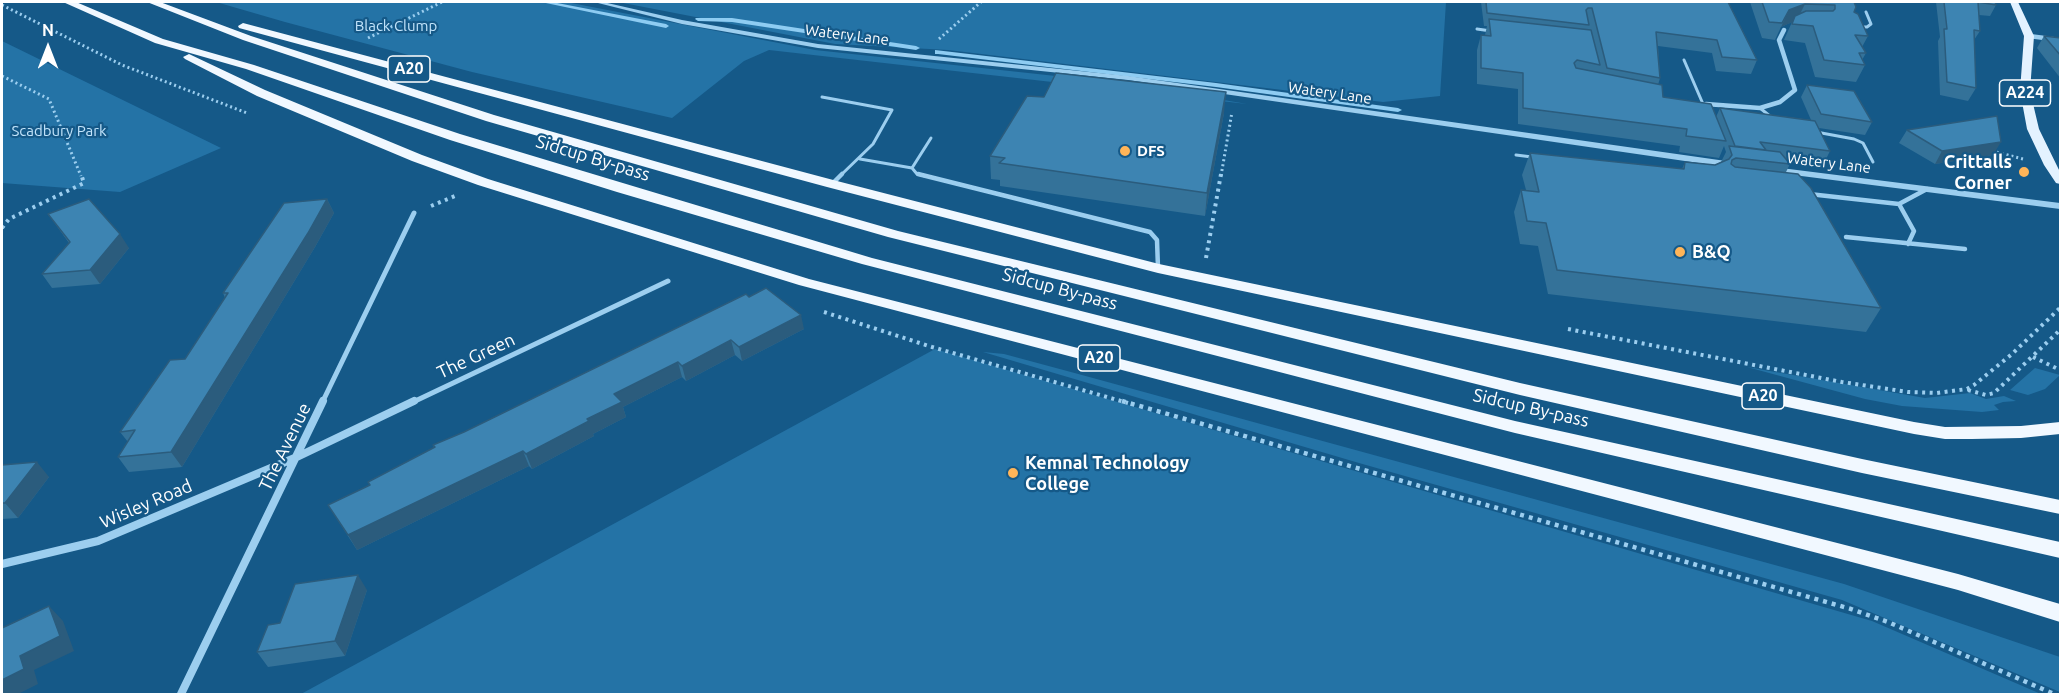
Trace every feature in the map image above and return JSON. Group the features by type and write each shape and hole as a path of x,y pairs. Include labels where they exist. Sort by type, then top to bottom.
{"highway":[{"name":"Sidcup By-pass","path":"68,2 159,41 250,67 499,151 867,261 1515,426 2061,550"},
{"name":"Sidcup By-pass","path":"152,2 258,41 490,118 893,234 1520,389 1862,466 2061,507"},
{"name":"A20","path":"172,9 351,54 832,184 1158,268 1914,428 1945,433 2021,432 2061,428"},
{"name":"A20","path":"159,41 261,93 417,158 483,182 804,282 1958,582 2061,613"}],"main road":[{"name":"A224","path":"2014,2 2029,36 2025,91 2033,129 2050,165 2061,180"}],"street":[{"name":"Watery Lane","path":"597,2 682,22 818,46 1128,78 1714,165 1737,165"},
{"path":"1692,102 1760,108 1780,102 1796,90 1779,40 1784,30"},
{"path":"2029,36 2061,40"},
{"path":"1703,104 1707,114"},
{"path":"1722,155 1726,164"},
{"name":"Watery Lane","path":"1761,168 2061,206"},
{"name":"The Avenue","path":"181,694 414,213"},
{"name":"The Green","path":"297,457 668,281"},
{"name":"Wisley Road","path":"2,564 98,541 297,457"}],"lane":[{"path":"1858,27 1867,27 1871,24 1866,12"},
{"path":"1784,30 1791,27"},
{"path":"1477,29 1499,32"},
{"path":"1684,60 1703,104"},
{"path":"822,97 892,110 873,144 832,184"},
{"path":"1760,108 1777,120"},
{"path":"1808,130 1854,139 1863,144 1873,162"},
{"path":"912,168 931,138"},
{"path":"1516,155 1537,158"},
{"path":"860,159 912,168 917,174 1150,232 1157,240 1158,268"},
{"path":"1803,194 1899,204 1927,189"},
{"path":"1899,204 1914,231 1908,244"},
{"path":"1846,237 1965,249"}],"path":[{"path":"365,39 442,2"},
{"path":"935,43 981,2"},
{"path":"2,76 49,99 69,142 84,183 9,219 2,228"},
{"path":"1206,259 1235,93"},
{"path":"1992,151 2050,165"},
{"path":"414,213 483,182"},
{"path":"1967,389 2012,354 2061,308"},
{"path":"1559,328 1872,387 1937,393 1967,389 1986,395 1994,393 2061,330"},
{"path":"2033,357 2061,370"}],"green space":[{"name":"Black Clump","path":"216,2 566,2 815,50 1130,84 1247,104 769,50 744,61 672,118 472,72"},
{"path":"618,2 1446,2 1440,96 1383,102 948,50 835,44"},
{"name":"Scadbury Park","path":"2,41 221,148 120,192 2,183"},
{"name":"Kemnal Technology College","path":"935,349 1872,621 2041,694 301,694"},
{"path":"983,352 1004,354 1082,375 1844,584 2060,657 2060,692 1842,600 1359,463"},
{"path":"1747,367 1925,398 1970,393 1986,399 2004,396 2016,401 1994,405 1999,410 1982,412 1902,406 1865,399"},
{"path":"2035,368 2060,375 2045,389 2028,395 2010,390"}],"building":[{"path":"1486,2 1728,2 1757,60 1722,57 1717,40 1656,32 1660,78 1607,68 1592,8 1586,10 1589,25 1487,13"},
{"path":"1762,2 1854,2 1856,7 1854,12 1858,14 1868,36 1855,35 1866,53 1859,53 1865,65 1824,60 1813,26 1792,24 1795,16 1806,11 1833,11 1835,5 1805,4 1789,10 1782,23 1769,22"},
{"path":"1944,2 1978,2 1980,31 1974,30 1976,88 1947,82 1944,29 1947,29"},
{"path":"1978,2 1995,2 1996,5"},
{"path":"1489,19 1591,30 1600,65 1577,60 1574,63 1576,68 1662,85 1663,97 1711,104 1726,141 1686,136 1687,129 1523,108 1523,73 1481,68 1481,35 1491,36"},
{"path":"2044,36 2061,38 2061,56"},
{"name":"DFS","path":"1056,73 1226,92 1207,193 999,163 1005,158 990,156 1027,96 1044,97"},
{"path":"1807,85 1854,91 1872,122 1821,114"},
{"path":"1720,108 1815,121 1830,151 1760,142 1766,150 1735,146"},
{"path":"1997,116 2001,142 1942,151 1907,130"},
{"name":"B&Q","path":"1729,146 1780,152 1790,164 1736,158 1731,164 1735,167 1798,174 1811,188 1881,308 1557,270 1546,223 1527,221 1521,190 1539,192 1530,153 1684,169 1685,162 1715,165 1729,159 1732,155"},
{"path":"89,199 120,234 90,270 42,274 70,242 48,214"},
{"path":"327,199 171,452 118,457 135,430 120,432 170,360 185,359 228,293 223,293 284,203"},
{"path":"766,288 801,315 739,347 731,340 682,366 678,362 614,394 622,402 587,419 589,421 526,454 523,451 348,535 328,505 370,485 368,482 435,447 433,445 746,294 749,297"},
{"path":"37,462 5,503 2,503 2,465"},
{"path":"358,575 335,641 257,652 268,625 280,623 295,584"},
{"path":"49,606 60,636 20,656 24,669 2,680 2,628"}],"waterway":[{"path":"544,2 666,26"},
{"path":"698,19 732,20 916,48"},
{"path":"938,52 1216,85 1398,110"}],"place":[{"name":"DFS","path":"1125,151"},
{"name":"Crittalls Corner","path":"2024,172"},
{"name":"B&Q","path":"1680,252"},
{"name":"Kemnal Technology College","path":"1013,473"}]}
